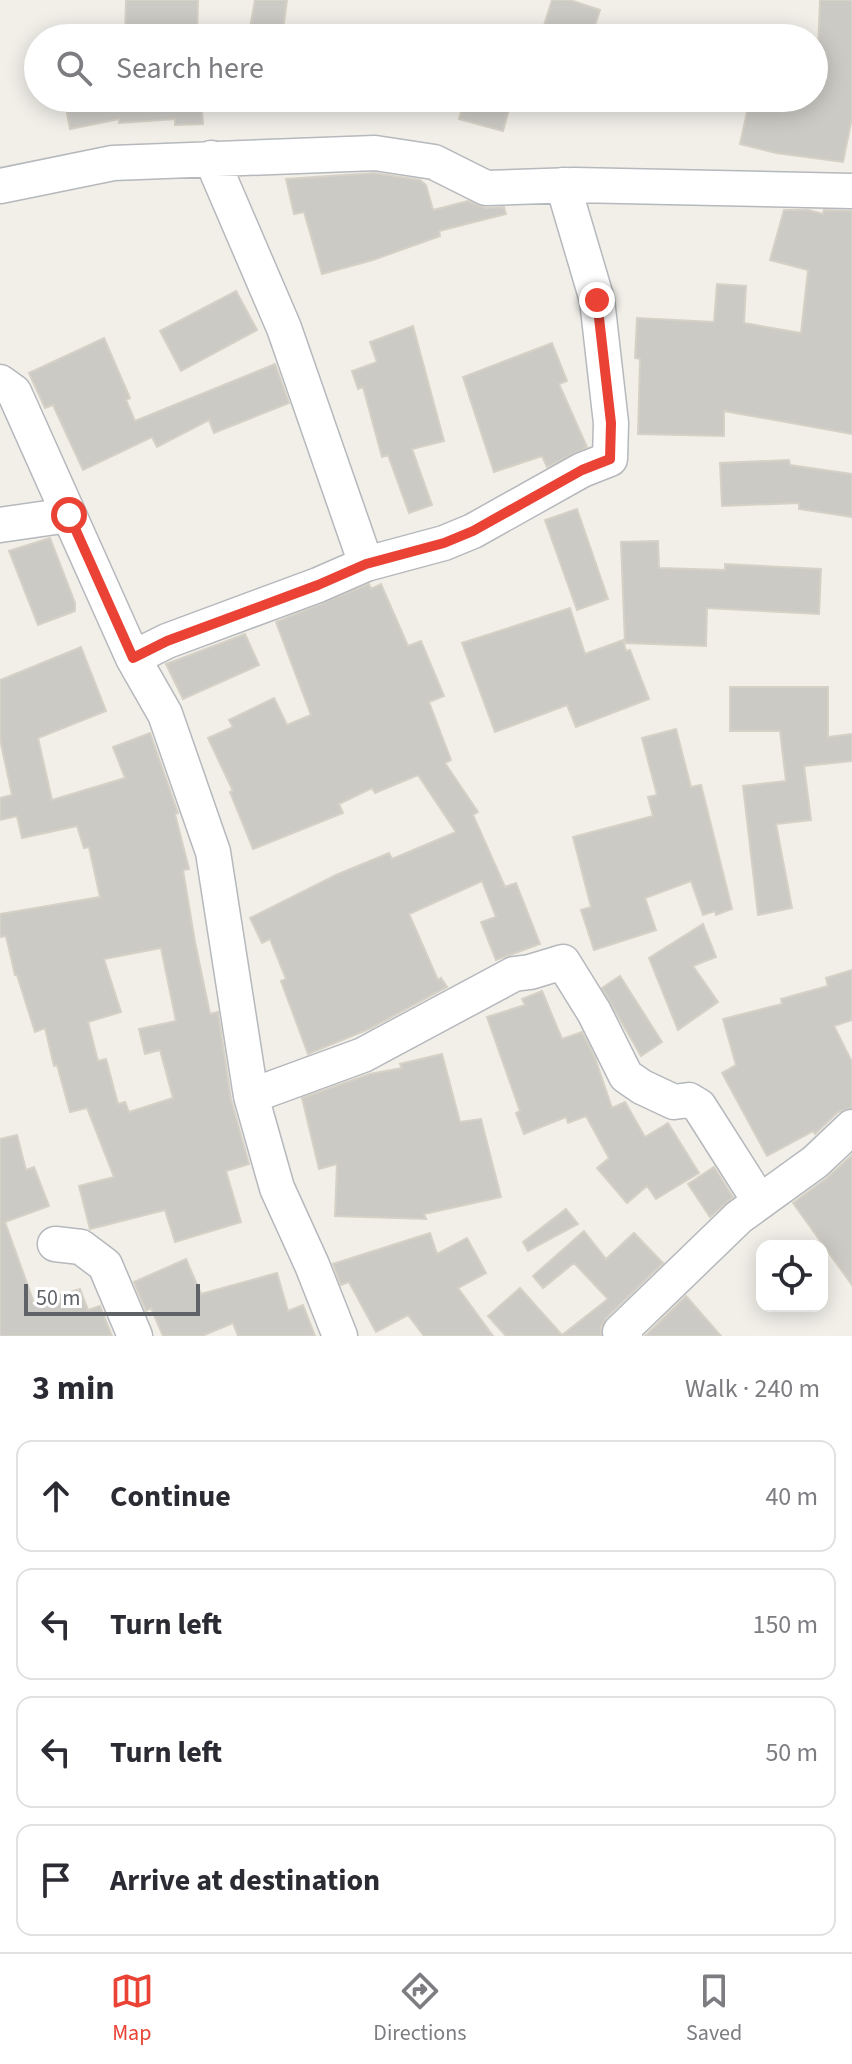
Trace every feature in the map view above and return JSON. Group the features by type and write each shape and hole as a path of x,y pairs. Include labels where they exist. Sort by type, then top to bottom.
{"street":[{"path":"0,186 113,163 375,153 434,162 486,188 563,185 852,191"},
{"path":"211,158 284,328 366,564"},
{"path":"133,658 167,641 366,564 444,543 473,531 582,470 610,459 611,423 597,300 563,185"},
{"path":"0,382 14,392 133,658 165,714 213,852 251,1096 277,1188 340,1336"},
{"path":"0,525 69,515"},
{"path":"251,1096 363,1055 514,974 563,962 601,1025 626,1076 674,1102 689,1100 699,1106 760,1202"},
{"path":"625,1336 620,1332 739,1217 815,1162 852,1127"},
{"path":"55,1244 81,1247 105,1265 135,1336"}],"building":[{"path":"126,0 198,0 197,24 125,24"},
{"path":"255,0 287,0 284,24 251,24"},
{"path":"552,0 570,0 600,10 596,24 544,24"},
{"path":"820,0 852,0 852,118 843,162 776,153 740,144 747,112 828,112 828,24 819,24"},
{"path":"67,112 202,112 203,124 175,125 175,119 119,123 119,119 70,129"},
{"path":"461,112 508,112 503,131 459,119"},
{"path":"374,173 420,180 426,185 433,210 468,201 486,208 504,207 506,214 439,231 440,236 322,274 304,212 294,214 286,179"},
{"path":"784,210 808,210 823,214 824,210 852,211 852,434 724,411 724,436 638,434 640,359 635,358 637,318 714,322 717,284 746,286 744,323 801,333 808,270 770,260"},
{"path":"236,291 257,330 181,371 160,331"},
{"path":"413,326 444,441 412,449 432,505 409,513 388,455 382,457 363,387 358,389 352,371 377,362 370,342"},
{"path":"104,338 130,398 126,400 135,421 275,364 289,403 214,433 209,420 157,447 152,437 83,470 53,405 45,408 29,373"},
{"path":"552,343 567,381 559,384 587,447 547,467 542,456 494,472 463,377"},
{"path":"789,460 790,465 852,474 852,517 799,509 799,503 722,506 720,463"},
{"path":"577,509 608,599 577,610 545,520"},
{"path":"50,538 75,603 75,611 38,625 9,551"},
{"path":"658,541 659,568 725,570 725,564 821,569 819,614 707,608 706,646 625,643 621,542"},
{"path":"369,584 371,589 381,584 408,646 421,641 444,696 429,702 451,760 445,763 478,812 473,815 505,887 516,883 540,944 496,960 481,922 496,917 482,881 409,914 438,980 441,978 447,987 369,1029 308,1054 281,981 286,979 270,939 262,943 250,918 336,875 389,853 392,859 456,832 418,775 375,793 372,788 339,804 343,813 253,849 230,792 233,791 208,738 233,727 229,720 274,698 287,725 311,715 276,622"},
{"path":"570,608 585,654 623,640 649,699 576,727 567,705 495,732 462,643"},
{"path":"245,634 259,665 183,699 166,664"},
{"path":"81,647 106,711 38,738 52,800 125,778 113,747 150,733 178,813 175,814 189,869 183,870 195,942 210,1014 218,1012 231,1099 249,1164 226,1171 241,1222 175,1242 165,1210 90,1229 79,1186 114,1177 87,1108 70,1112 45,1028 35,1032 15,975 6,936 0,937 0,914 100,897 89,847 84,848 77,826 22,838 17,816 0,820 0,798 12,795 0,739 0,680","holes":["161,948 176,1021 139,1029 145,1054 160,1050 173,1098 129,1112 125,1102 118,1104 106,1059 98,1061 88,1022 121,1012 104,959"]},
{"path":"730,687 828,687 828,737 852,734 852,761 804,766 811,820 776,824 792,908 758,915 743,786 786,781 780,731 730,731"},
{"path":"676,729 691,787 701,785 732,909 716,915 715,911 703,915 691,881 645,898 656,930 594,950 581,910 591,907 573,837 653,816 648,797 657,795 642,738"},
{"path":"703,924 716,957 693,966 718,1002 678,1030 649,958"},
{"path":"852,970 852,1020 834,1026 852,1062 852,1108 838,1112 815,1134 813,1131 767,1156 722,1073 736,1065 723,1019 782,1004 781,999 828,986 826,978"},
{"path":"620,976 662,1042 641,1056 602,988"},
{"path":"542,991 562,1039 582,1032 595,1058 612,1108 625,1102 645,1137 668,1123 699,1173 656,1199 647,1186 627,1203 597,1168 609,1158 586,1116 568,1123 566,1117 524,1134 516,1113 520,1111 487,1017 525,1005 522,999"},
{"path":"442,1054 460,1122 481,1119 501,1197 424,1214 426,1219 335,1216 337,1164 319,1169 302,1098 370,1074 402,1068 400,1064"},
{"path":"17,1135 26,1170 34,1167 49,1206 5,1222 34,1303 80,1289 88,1310 100,1306 112,1336 0,1336 0,1139"},
{"path":"852,1155 852,1285 828,1252 828,1240 820,1240 793,1203"},
{"path":"714,1167 733,1197 710,1217 688,1184"},
{"path":"566,1209 578,1224 528,1251 523,1242"},
{"path":"584,1231 606,1259 634,1233 663,1263 606,1318 601,1327 601,1336 506,1336 488,1316 520,1288 562,1335 608,1299 574,1263 543,1288 533,1276"},
{"path":"430,1233 437,1254 467,1238 486,1273 458,1288 493,1336 424,1336 408,1315 376,1332 349,1282 341,1285 333,1264"},
{"path":"186,1259 201,1294 277,1273 288,1311 303,1305 315,1336 238,1336 233,1323 202,1336 163,1336 151,1308 146,1311 134,1282"},
{"path":"686,1296 721,1336 645,1336"}],"route":[{"path":"69,515 133,658 167,641 366,564 444,543 473,531 582,470 610,459 611,423 597,300"}]}
